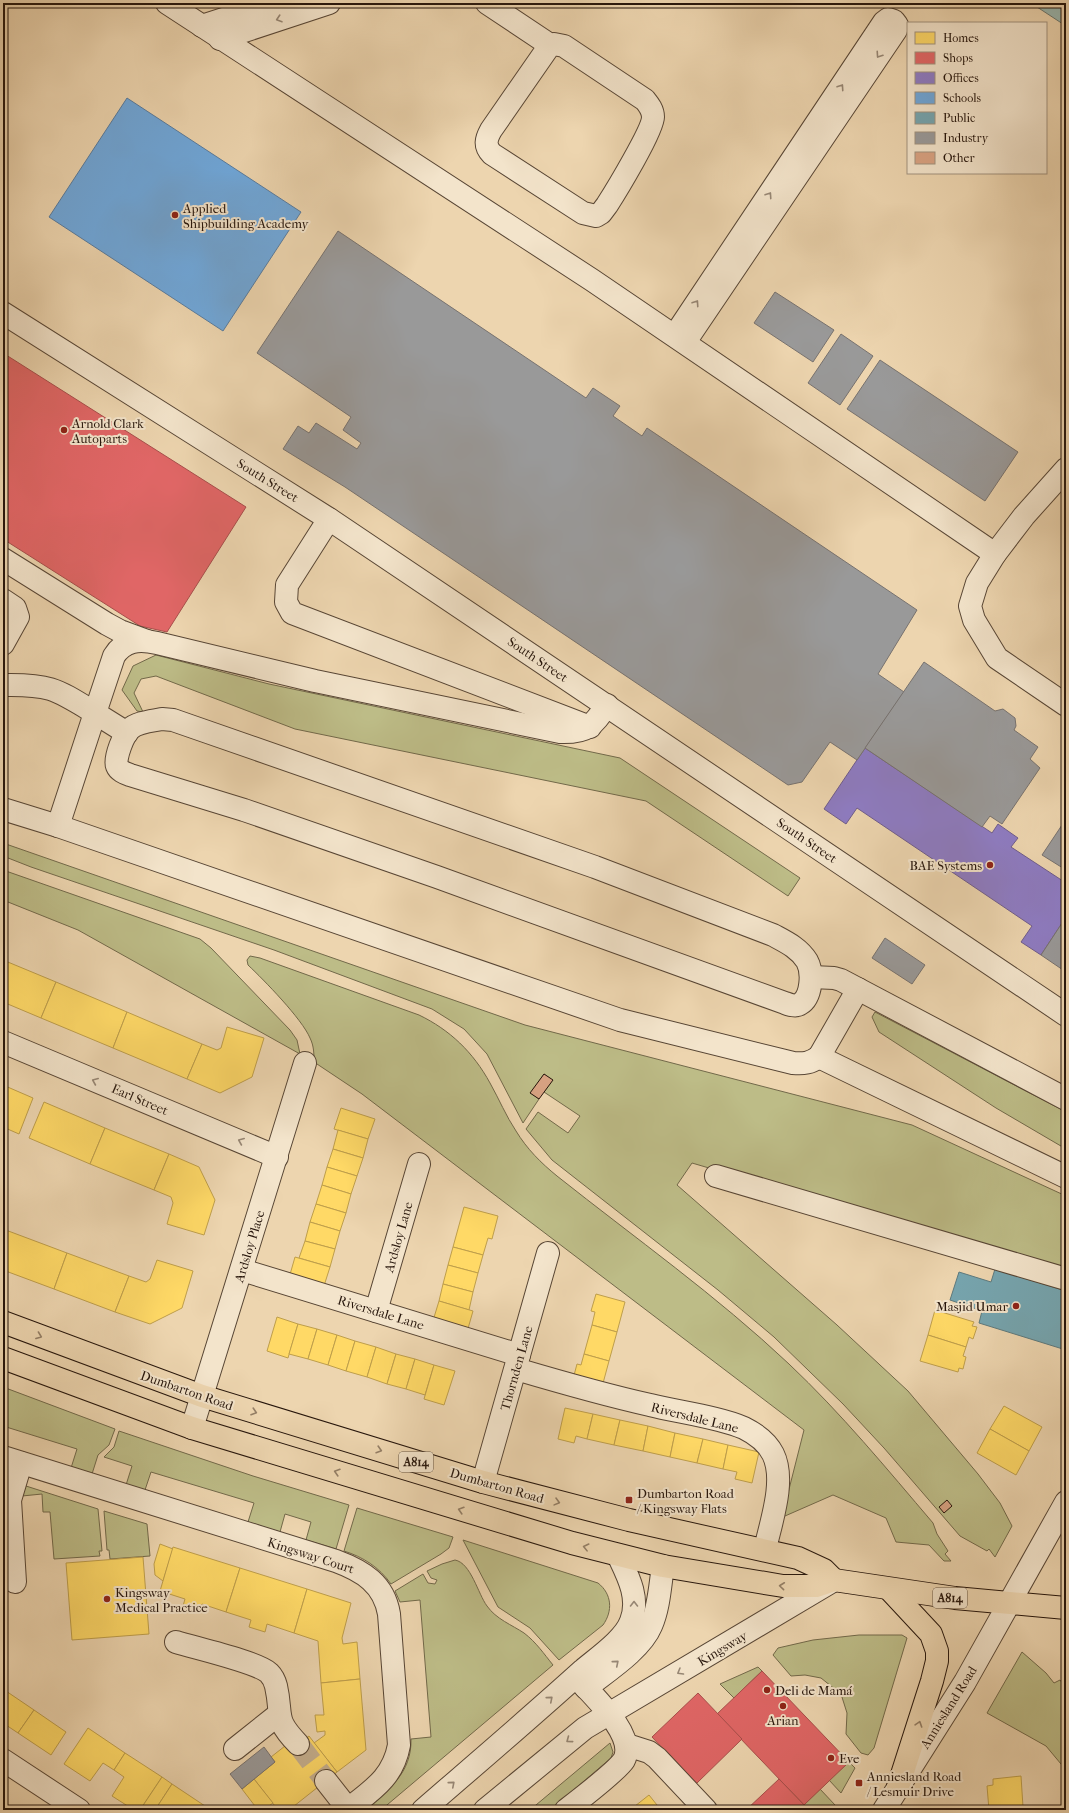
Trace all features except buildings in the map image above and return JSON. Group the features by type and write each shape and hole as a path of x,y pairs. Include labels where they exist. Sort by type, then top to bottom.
{"main road":[{"name":"Dumbarton Road","path":"3,1322 202,1396 483,1482 629,1520 765,1549 798,1558 824,1570 834,1580"},
{"path":"3,1358 192,1428 516,1527 618,1555 663,1566 783,1586 816,1586 834,1580"},
{"name":"A814","path":"834,1580 890,1590 1010,1604 1066,1608"},
{"path":"890,1590 931,1634 937,1651 937,1661 932,1682 893,1802"}],"street":[{"path":"167,3 680,339 995,554"},
{"path":"202,26 273,3"},
{"path":"220,38 329,3"},
{"path":"487,3 550,45 559,44 564,46 645,100 652,110 653,117 648,133 607,205 601,213 596,216 589,216 577,209 492,154 486,144 491,130 550,45"},
{"path":"888,19 894,21 897,25 896,30 680,339 884,22 888,19"},
{"name":"South Street","path":"3,313 329,519 1066,1015"},
{"path":"1066,469 1024,516 995,554 977,583 970,606 974,620 997,658 1066,705"},
{"path":"329,519 287,585 286,602 292,613 590,727"},
{"path":"3,559 107,624 120,631 148,641 315,681 544,729 572,732 582,731 595,723 607,705"},
{"path":"3,600 15,608 18,617 3,644"},
{"path":"58,826 114,656 119,648 126,644 148,641"},
{"path":"3,685 37,685 48,687 63,693 127,733"},
{"path":"162,719 173,720 538,847 773,935 794,947 808,962 812,977 805,998 796,1006 785,1003 437,876 244,810 130,775 119,769 116,760 127,733 136,725 162,719"},
{"path":"3,809 58,826 620,1020 793,1063 803,1064 819,1057 858,989"},
{"path":"812,977 834,978 858,989 1066,1099"},
{"name":"Earl Street","path":"3,1042 277,1156"},
{"path":"819,1057 1066,1177"},
{"name":"Ardsloy Place","path":"192,1428 305,1063"},
{"name":"Ardsloy Lane","path":"376,1311 419,1164"},
{"path":"716,1176 1066,1279"},
{"name":"Thornden Lane","path":"483,1482 548,1253"},
{"name":"Riversdale Lane","path":"242,1270 376,1311 622,1399 731,1424 755,1434 766,1444 773,1455 778,1470 777,1491 765,1549"},
{"path":"12,1460 10,1500 15,1582"},
{"name":"Kingsway Court","path":"12,1460 336,1561 358,1570 372,1579 386,1600 389,1614 399,1745 394,1765 389,1774 374,1789 348,1810"},
{"name":"Anniesland Road","path":"893,1802 1010,1604 1066,1502"},
{"path":"581,1682 631,1623 635,1602 633,1590 618,1555"},
{"path":"423,1810 581,1682 631,1650 650,1628 657,1609 663,1566"},
{"name":"Kingsway","path":"485,1810 567,1742 609,1715 834,1580"},
{"path":"176,1642 253,1666 268,1673 276,1685 279,1714 283,1727 298,1744"},
{"path":"566,1810 619,1765 627,1753 627,1745 621,1731 581,1682"},
{"path":"234,1749 279,1714"},
{"path":"627,1745 649,1752 657,1758 706,1810"},
{"path":"3,1760 79,1810"},
{"path":"326,1781 348,1810"}],"shaded area":[{"path":"156,655 269,684 620,758 800,878 788,896 646,801 295,729 156,676 141,679 134,693 143,712 137,711 122,690 133,666"},
{"path":"3,843 525,1025 912,1125 1066,1196 1066,1273 692,1163 677,1185 837,1325 908,1391 978,1474 1000,1503 1012,1526 995,1557 989,1549 987,1551 960,1536 884,1448 843,1404 774,1337 718,1290 552,1160 526,1129 538,1112 568,1133 580,1116 544,1092 552,1080 544,1074 531,1093 539,1099 523,1123 487,1054 464,1029 432,1009 274,950 31,867 3,856"},
{"path":"3,870 200,939 211,948 290,1030 297,1040 300,1054 78,930 3,900"},
{"path":"250,956 260,958 419,1015 451,1035 476,1061 512,1125 525,1144 545,1166 705,1291 789,1364 827,1402 933,1523 937,1534 948,1551 945,1554 951,1561 944,1561 929,1545 896,1542 886,1518 833,1495 785,1516 783,1513 804,1430 362,1094 314,1062 312,1044 306,1030 282,1000 248,965 247,960"},
{"path":"875,1012 1066,1112 1066,1149 996,1108 879,1032 872,1017"},
{"path":"3,1387 115,1429 109,1445 98,1455 92,1474 71,1468 77,1449 3,1426"},
{"path":"119,1431 253,1476 349,1505 336,1549 306,1540 311,1522 285,1514 280,1532 248,1522 254,1503 151,1472 145,1490 126,1485 132,1466 104,1457 114,1447"},
{"path":"26,1486 98,1509 102,1551 99,1551 100,1556 54,1559 50,1512 43,1512 42,1494 22,1496"},
{"path":"357,1508 453,1537 449,1548 391,1584 370,1563 358,1556 344,1551"},
{"path":"104,1511 147,1524 150,1556 110,1559 109,1550 107,1550"},
{"path":"463,1540 598,1583 606,1592 610,1603 606,1620 603,1625 559,1660 530,1628 498,1607"},
{"path":"455,1560 461,1562 470,1573 484,1601 491,1611 499,1618 524,1633 540,1648 553,1665 381,1810 364,1810 390,1788 403,1771 410,1751 411,1739 431,1737 420,1600 400,1602 395,1591 423,1574 428,1583 435,1584 437,1580 431,1578 427,1571"},
{"path":"859,1635 902,1635 907,1638 874,1748 868,1755 861,1753 846,1734 847,1713 841,1694 821,1678 805,1675 791,1676 773,1655 778,1648 813,1640"},
{"path":"1022,1652 1046,1673 1054,1683 1060,1680 1066,1688 1066,1770 1046,1746 987,1713"},
{"path":"758,1667 762,1671 734,1698 720,1684"},
{"path":"610,1743 613,1752 611,1758 550,1810 530,1810"},
{"path":"849,1762 855,1768 841,1793 829,1780"},
{"path":"820,1789 835,1805 832,1810 809,1810 804,1805"}],"water":[{"path":"1035,3 1066,3 1066,26 1034,5"}],"tunnel":[{"path":"298,1744 326,1781"}],"place":[{"name":"Applied Shipbuilding Academy","path":"175,215"},
{"name":"Arnold Clark Autoparts","path":"64,430"},
{"name":"BAE Systems","path":"990,865"},
{"name":"Masjid Umar","path":"1016,1306"},
{"name":"Dumbarton Road / Kingsway Flats","path":"629,1500"},
{"name":"Kingsway Medical Practice","path":"107,1599"},
{"name":"Deli de Mamá","path":"767,1690"},
{"name":"Arian","path":"783,1706"},
{"name":"Eve","path":"831,1758"},
{"name":"Anniesland Road / Lesmuir Drive","path":"859,1783"}]}
